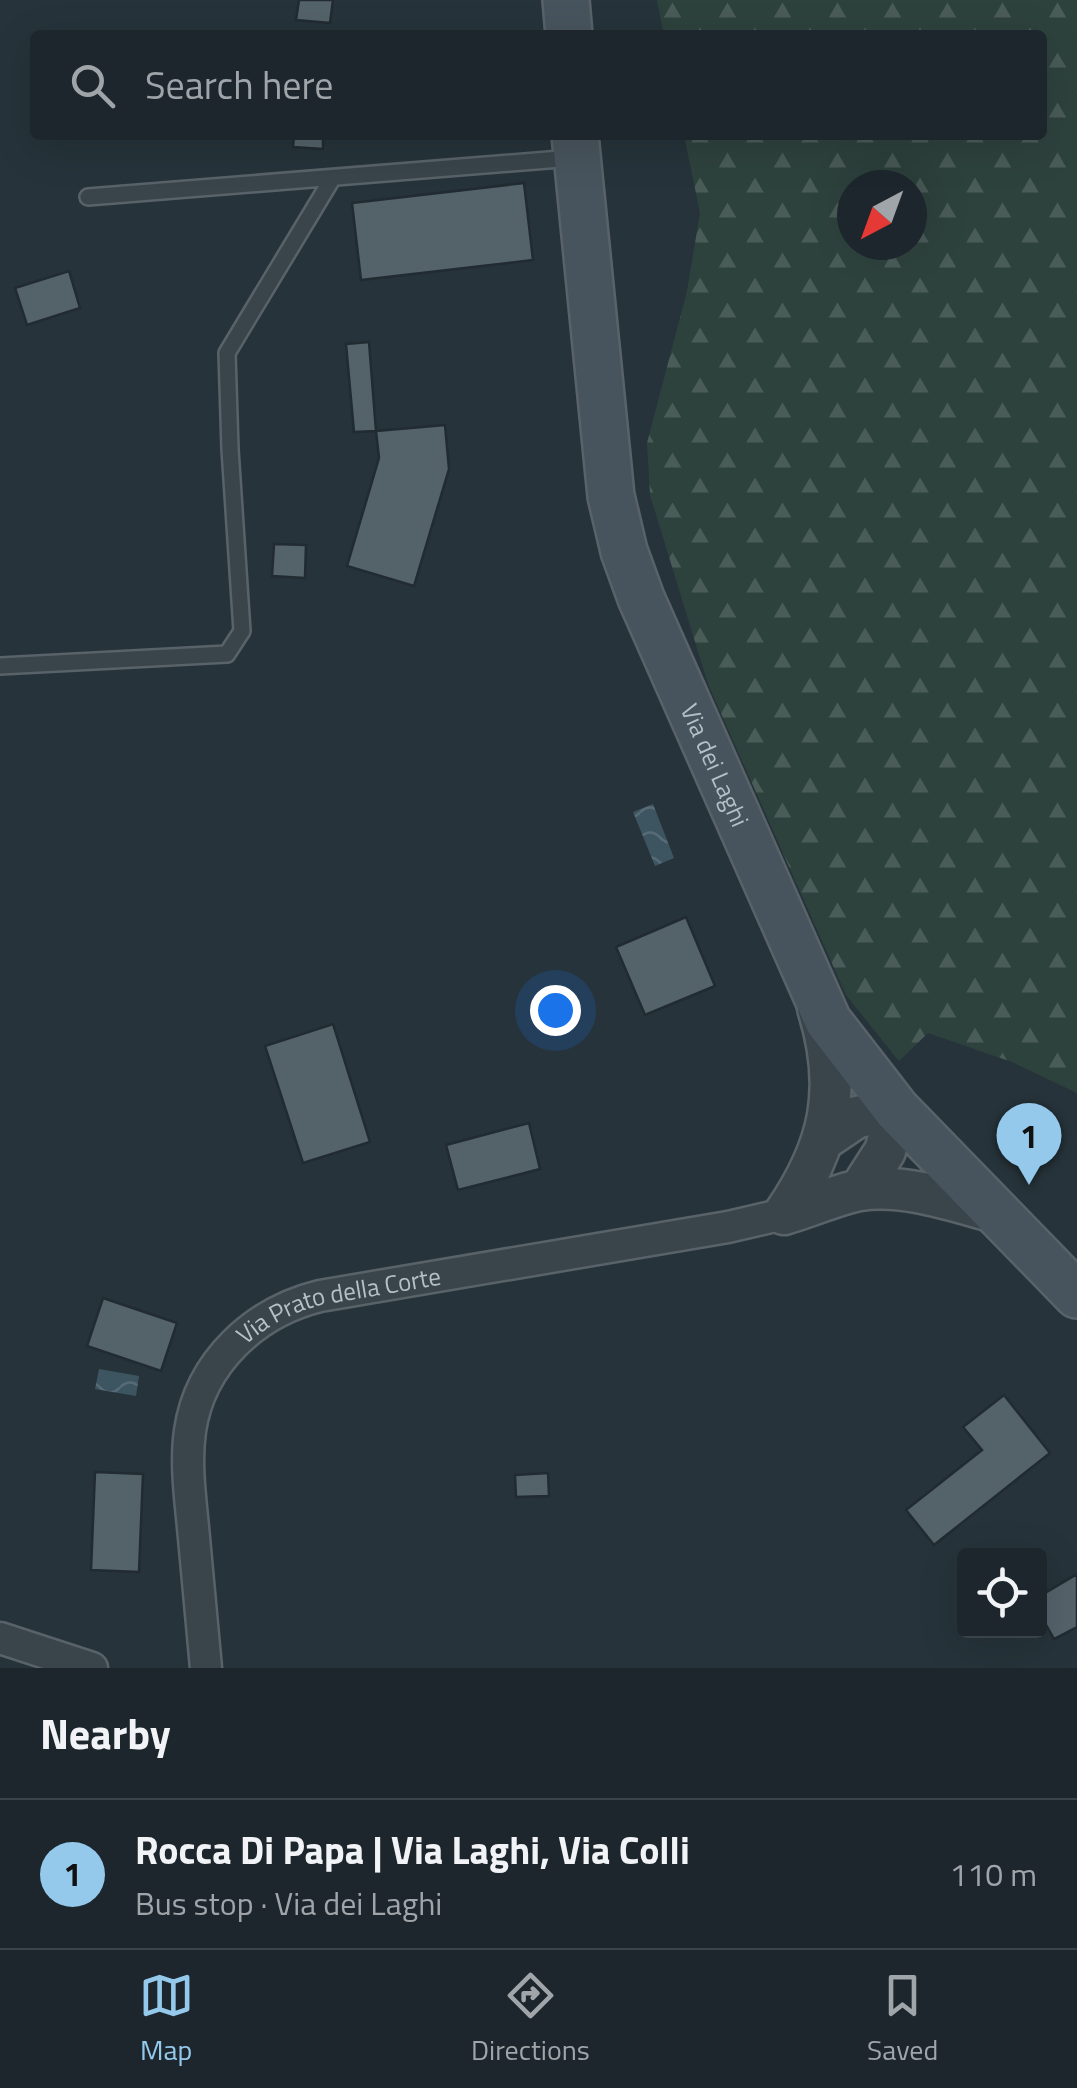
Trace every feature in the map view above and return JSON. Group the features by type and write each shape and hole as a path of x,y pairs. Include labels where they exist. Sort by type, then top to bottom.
{"main road":[{"path":"566,0 569,30"},
{"name":"Via dei Laghi","path":"576,146 608,479 624,551 814,995 839,1039 897,1110 1077,1295"}],"street":[{"path":"784,1214 824,1140 832,1072 814,995"},
{"path":"824,1140 856,1118 897,1110 885,1151 860,1190"},
{"path":"784,1214 860,1190 909,1193 994,1212"},
{"name":"Via Prato della Corte","path":"206,1668 188,1464 190,1426 208,1378 228,1349 249,1329 283,1306 320,1296 728,1228 784,1214"},
{"path":"0,1638 92,1668"}],"lane":[{"path":"88,197 332,178 576,146"},
{"path":"0,666 227,654 242,632 227,353 332,178"}],"green space":[{"path":"657,0 1077,0 1077,1093 1012,1062 928,1033 899,1061 846,995 708,684 650,495 647,443 687,291 700,213 685,140 1047,140 1047,30 663,30"}],"water":[{"path":"653,804 674,858 655,866 633,812"},
{"path":"99,1369 139,1376 136,1396 95,1389"}],"building":[{"path":"299,0 333,0 330,23 296,20"},
{"path":"294,140 323,140 323,149 293,147"},
{"path":"524,183 533,260 361,280 352,203"},
{"path":"69,271 80,308 27,325 15,288"},
{"path":"369,342 376,431 354,432 346,344"},
{"path":"445,425 449,469 414,586 347,566 379,458 376,431"},
{"path":"274,544 306,545 305,578 272,576"},
{"path":"686,917 715,986 645,1015 616,947"},
{"path":"333,1024 370,1142 303,1163 265,1046"},
{"path":"529,1123 540,1169 458,1190 446,1145"},
{"path":"103,1298 177,1323 161,1371 87,1346"},
{"path":"1004,1395 1050,1453 934,1545 906,1510 982,1450 963,1427"},
{"path":"95,1472 143,1474 139,1572 91,1570"},
{"path":"548,1473 549,1496 516,1497 515,1475"},
{"path":"1077,1574 1077,1627 1054,1639 1047,1626 1047,1592"}],"place":[{"name":"Rocca Di Papa | Via Laghi, Via Colli","path":"1029,1185"}]}
